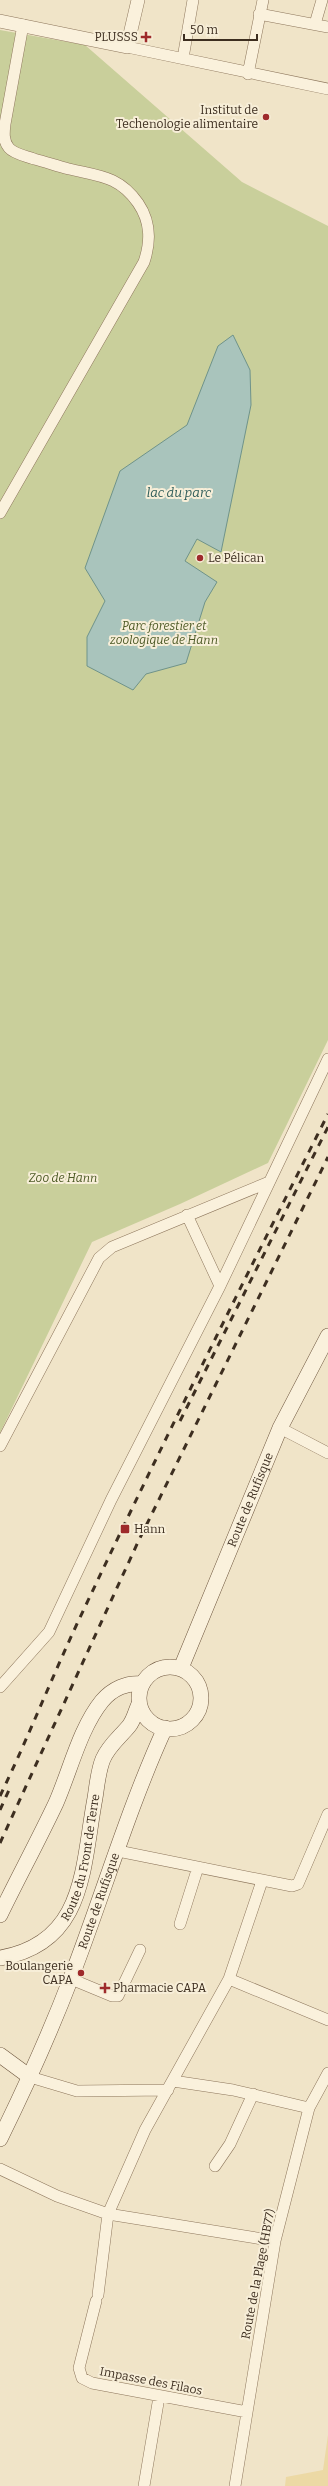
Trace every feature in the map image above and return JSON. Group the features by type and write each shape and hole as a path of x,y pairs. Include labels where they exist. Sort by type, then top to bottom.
{"main road":[{"name":"Route de Rufisque","path":"181,1668 280,1428 328,1336"},
{"path":"129,1725 151,1722 165,1728 175,1728 193,1719 201,1700 196,1681 181,1668 163,1667 154,1671 142,1684 139,1704 151,1722"},
{"path":"0,1915 56,1803 93,1713 103,1700 117,1688 133,1683 142,1684"},
{"name":"Route du Front de Terre","path":"0,1958 16,1955 36,1947 52,1936 73,1907 103,1760 120,1733 129,1725 139,1704"},
{"name":"Route de Rufisque","path":"0,2139 30,2077 71,1979 118,1851 144,1773 165,1728"},
{"path":"0,2055 30,2077"}],"street":[{"path":"128,47 138,0"},
{"path":"183,58 193,0"},
{"path":"248,74 263,0"},
{"path":"315,24 322,0"},
{"path":"259,14 328,27"},
{"path":"0,21 183,58 248,74 328,89"},
{"path":"0,513 144,262 149,241 146,217 133,197 118,182 102,175 70,169 18,154 9,148 5,141 5,124 23,25"},
{"path":"306,85 328,98"},
{"path":"0,1687 49,1632 111,1500 220,1286 328,1059"},
{"path":"0,1446 99,1258 112,1247 269,1182"},
{"path":"187,1215 220,1286"},
{"path":"280,1428 328,1453"},
{"path":"118,1851 292,1886 298,1884 328,1814"},
{"path":"180,1924 198,1867"},
{"path":"108,2214 145,2130 229,1979 262,1881"},
{"path":"71,1979 112,1996 118,1996 140,1950"},
{"path":"229,1979 328,2020"},
{"name":"Route de la Plage (HB77)","path":"235,2486 275,2241 309,2108 328,2074"},
{"path":"30,2077 77,2091 170,2085 253,2094 309,2108"},
{"path":"214,2166 230,2144 253,2094"},
{"path":"0,2169 57,2196 108,2214 275,2241"},
{"name":"Impasse des Filaos","path":"108,2214 97,2298 79,2374 92,2383 159,2397 247,2412"},
{"path":"144,2486 159,2397"}],"green space":[{"name":"Parc forestier et zoologique de Hann","path":"0,30 85,45 242,182 328,226 328,1040 268,1163 180,1204 92,1242 0,1433"}],"sand":[{"path":"328,2435 328,2486 285,2486 286,2477 323,2470"}],"water":[{"name":"lac du parc","path":"233,335 250,370 251,405 221,552 197,539 185,561 217,582 205,602 186,663 146,674 133,690 87,666 87,637 105,601 85,568 120,471 187,425 218,346"}],"railway":[{"path":"0,1796 76,1626 137,1497 328,1114"},
{"path":"180,1421 328,1127"},
{"path":"0,1843 138,1542 328,1157"},
{"path":"0,1810 9,1790"}],"place":[{"name":"PLUSSS","path":"146,37"},
{"name":"Institut de Techenologie alimentaire","path":"266,117"},
{"name":"Le Pélican","path":"200,558"},
{"name":"Hann","path":"125,1529"},
{"name":"Boulangerie CAPA","path":"81,1973"},
{"name":"Pharmacie CAPA","path":"105,1988"}],"park label":[{"name":"Zoo de Hann","path":"63,1178"}]}
